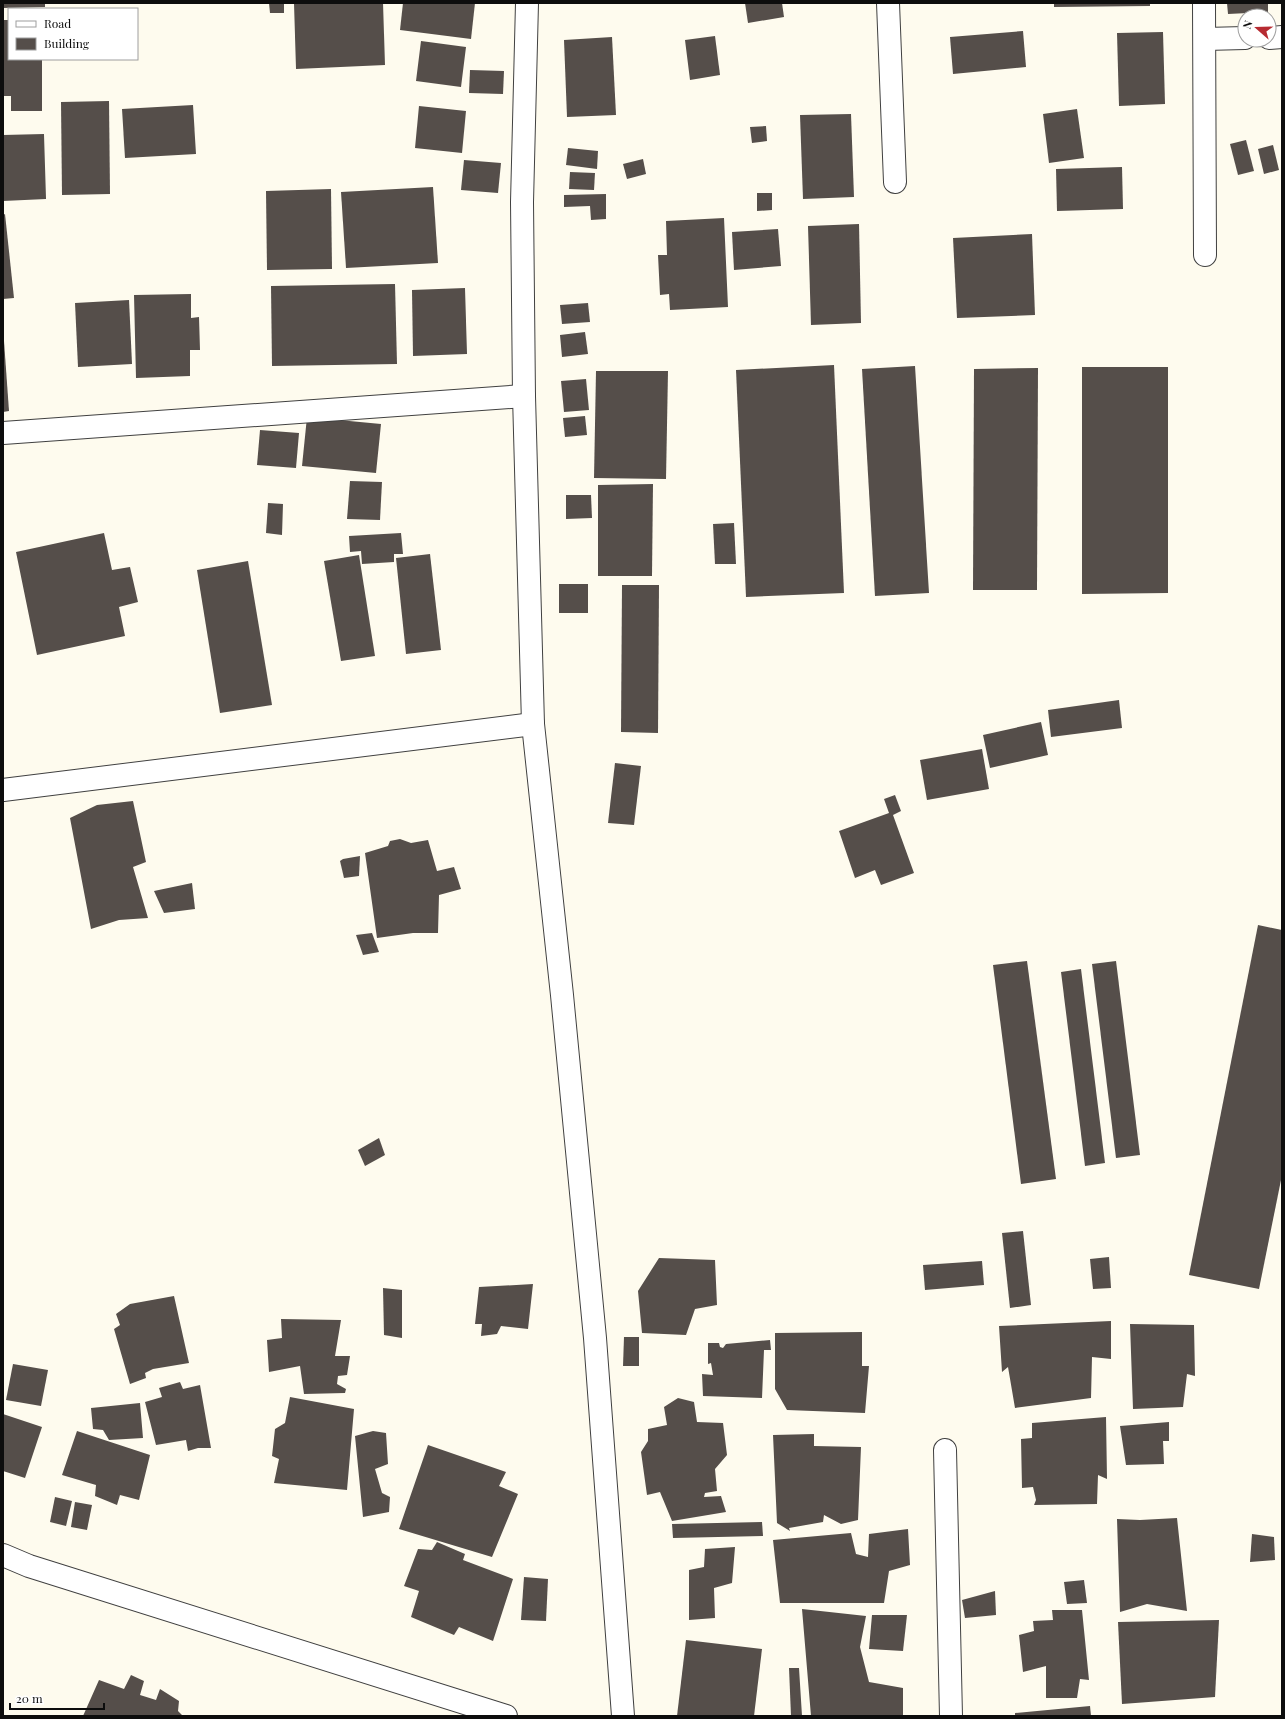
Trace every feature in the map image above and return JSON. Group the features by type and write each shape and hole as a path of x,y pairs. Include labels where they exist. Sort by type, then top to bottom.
{"street":[{"path":"527,3 522,202 524,396 533,724 563,1003 593,1323 622,1716"},
{"path":"888,3 895,182"},
{"path":"1204,3 1205,255"},
{"path":"1204,39 1237,38"},
{"path":"3,433 524,396"},
{"path":"3,790 533,724"},
{"path":"945,1450 951,1716"},
{"path":"3,1555 29,1566 506,1716"}],"building":[{"path":"3,3 45,3 45,7 3,8"},
{"path":"269,3 284,3 284,13 270,13"},
{"path":"294,3 383,3 385,65 296,69"},
{"path":"403,3 475,3 471,39 400,30"},
{"path":"745,3 782,3 784,17 748,23"},
{"path":"1054,3 1150,3 1150,6 1054,7"},
{"path":"1227,3 1268,3 1268,8 1237,8 1237,14 1228,14"},
{"path":"3,20 8,20 8,60 42,60 42,111 11,111 11,96 3,96"},
{"path":"1023,31 1026,67 953,74 950,37"},
{"path":"1163,32 1165,104 1119,106 1117,33"},
{"path":"715,36 720,75 690,80 685,40"},
{"path":"612,37 616,115 567,117 564,40"},
{"path":"421,41 466,47 461,87 416,81"},
{"path":"470,70 504,71 503,94 469,93"},
{"path":"109,101 110,194 62,195 61,102"},
{"path":"193,105 196,154 125,158 122,109"},
{"path":"419,106 466,111 462,153 415,148"},
{"path":"1077,109 1084,158 1049,163 1043,114"},
{"path":"851,114 854,197 803,199 800,115"},
{"path":"766,126 767,141 752,143 750,127"},
{"path":"44,134 46,199 3,201 3,135"},
{"path":"1246,140 1254,171 1238,175 1230,144"},
{"path":"1273,145 1279,170 1264,174 1258,149"},
{"path":"568,148 598,151 597,169 566,165"},
{"path":"643,159 646,174 627,179 623,164"},
{"path":"464,160 501,163 498,193 461,190"},
{"path":"1122,167 1123,209 1057,211 1056,169"},
{"path":"570,172 595,173 594,190 569,189"},
{"path":"433,187 438,263 346,268 341,192"},
{"path":"331,189 332,269 267,270 266,191"},
{"path":"757,193 772,193 772,210 757,211"},
{"path":"606,194 606,219 591,220 590,206 564,207 564,195"},
{"path":"5,214 14,298 3,299 3,215"},
{"path":"724,218 728,307 670,310 669,294 660,295 658,255 667,255 666,221"},
{"path":"859,224 861,323 811,325 808,226"},
{"path":"778,229 781,266 734,270 732,232"},
{"path":"1032,234 1035,315 957,318 953,238"},
{"path":"395,284 397,364 272,366 271,286"},
{"path":"465,288 467,354 413,356 412,290"},
{"path":"191,294 191,318 199,317 200,350 190,350 190,376 136,378 134,295"},
{"path":"129,300 132,364 78,367 75,303"},
{"path":"588,303 590,322 562,324 560,305"},
{"path":"3,327 9,411 3,412"},
{"path":"585,332 588,354 562,357 560,335"},
{"path":"834,365 844,593 746,597 736,370"},
{"path":"915,366 929,593 875,596 862,369"},
{"path":"1082,367 1168,367 1168,593 1082,594"},
{"path":"1038,368 1037,590 973,590 974,369"},
{"path":"596,371 668,371 666,479 594,478"},
{"path":"586,379 589,410 564,412 561,381"},
{"path":"585,416 587,435 565,437 563,418"},
{"path":"307,417 381,424 376,473 302,466"},
{"path":"260,430 299,433 296,468 257,465"},
{"path":"350,481 382,482 380,520 347,519"},
{"path":"653,484 652,576 598,576 598,485"},
{"path":"566,495 591,495 592,518 566,519"},
{"path":"268,503 283,504 282,535 266,533"},
{"path":"734,523 736,564 715,564 713,524"},
{"path":"104,533 112,570 130,567 138,602 119,607 125,636 37,655 16,552"},
{"path":"401,533 403,554 394,554 394,562 362,564 361,551 350,552 349,536"},
{"path":"430,554 441,650 406,654 396,558"},
{"path":"359,555 375,656 341,661 324,561"},
{"path":"248,561 272,705 220,713 197,570"},
{"path":"559,584 588,584 588,613 559,613"},
{"path":"622,585 659,585 658,733 621,732"},
{"path":"1119,700 1122,728 1051,737 1048,710"},
{"path":"1041,722 1048,755 990,768 983,735"},
{"path":"982,749 989,789 927,800 920,760"},
{"path":"615,763 641,766 634,825 608,823"},
{"path":"895,795 901,811 893,815 914,873 881,885 875,870 855,878 839,831 889,813 884,799"},
{"path":"133,801 146,862 133,867 148,918 119,920 91,929 70,818 97,805"},
{"path":"400,839 411,843 428,840 437,871 454,867 461,889 439,895 438,933 413,933 377,938 365,853 388,846 390,841"},
{"path":"360,856 359,876 344,878 340,861 343,859"},
{"path":"192,883 195,909 164,913 154,891"},
{"path":"1258,925 1282,930 1282,1175 1259,1289 1189,1275"},
{"path":"372,933 379,952 363,955 356,935"},
{"path":"1027,961 1056,1179 1021,1184 993,965"},
{"path":"1116,961 1140,1155 1116,1158 1092,964"},
{"path":"1081,969 1105,1163 1085,1166 1061,972"},
{"path":"379,1138 385,1155 365,1166 358,1150"},
{"path":"1023,1231 1031,1305 1010,1308 1002,1233"},
{"path":"1109,1257 1111,1288 1093,1289 1090,1259"},
{"path":"659,1258 715,1260 717,1305 695,1309 686,1335 642,1333 638,1291"},
{"path":"982,1261 984,1285 925,1290 923,1265"},
{"path":"533,1284 528,1329 501,1326 497,1334 481,1336 482,1324 475,1324 479,1287"},
{"path":"383,1288 402,1290 402,1338 384,1335"},
{"path":"174,1296 189,1363 153,1369 145,1373 146,1378 130,1384 114,1329 120,1325 116,1314 130,1304"},
{"path":"281,1319 341,1320 335,1356 350,1356 347,1375 338,1376 337,1384 346,1389 345,1393 304,1394 300,1366 269,1372 267,1340 282,1338"},
{"path":"1111,1321 1111,1359 1092,1357 1091,1398 1015,1408 1008,1367 1002,1372 999,1326"},
{"path":"1130,1324 1194,1325 1195,1376 1187,1374 1183,1407 1133,1409"},
{"path":"862,1332 862,1366 869,1366 865,1413 787,1410 775,1389 775,1333"},
{"path":"624,1337 639,1337 639,1366 623,1366"},
{"path":"770,1340 771,1350 764,1350 762,1398 703,1396 702,1374 713,1375 711,1363 708,1364 708,1343 719,1343 720,1347 723,1348 726,1344"},
{"path":"13,1364 48,1370 41,1406 6,1400"},
{"path":"180,1382 183,1389 200,1385 211,1448 198,1448 188,1451 186,1440 156,1445 145,1402 162,1397 159,1388"},
{"path":"290,1397 354,1409 347,1490 274,1483 279,1459 272,1456 275,1429 285,1423"},
{"path":"678,1398 694,1402 697,1422 723,1423 727,1455 715,1469 717,1491 705,1493 704,1497 721,1496 726,1512 672,1521 660,1492 647,1495 641,1452 648,1441 648,1429 667,1425 664,1407"},
{"path":"140,1403 143,1438 109,1440 103,1430 93,1429 91,1408"},
{"path":"3,1414 42,1427 25,1478 3,1471"},
{"path":"1106,1417 1107,1479 1098,1475 1097,1504 1034,1505 1036,1500 1033,1487 1022,1488 1021,1439 1032,1438 1032,1423"},
{"path":"1169,1422 1169,1441 1163,1441 1164,1464 1126,1465 1120,1426"},
{"path":"77,1431 150,1455 139,1500 120,1495 117,1505 95,1496 96,1485 62,1475"},
{"path":"373,1431 386,1433 388,1464 375,1469 382,1493 390,1497 389,1512 363,1517 355,1436"},
{"path":"814,1434 814,1446 861,1447 858,1520 841,1524 824,1515 823,1522 789,1528 790,1531 777,1523 773,1435"},
{"path":"428,1445 506,1472 499,1486 518,1494 492,1557 399,1529"},
{"path":"55,1497 72,1501 66,1526 50,1522"},
{"path":"75,1502 92,1505 87,1530 71,1527"},
{"path":"1177,1518 1187,1611 1147,1604 1120,1612 1117,1519 1140,1520"},
{"path":"762,1522 763,1536 673,1538 672,1524"},
{"path":"908,1529 910,1565 889,1571 884,1603 780,1603 773,1540 851,1533 856,1554 868,1557 869,1534"},
{"path":"1252,1534 1274,1537 1275,1560 1250,1562"},
{"path":"437,1542 465,1554 463,1560 513,1579 493,1641 459,1627 454,1635 411,1617 419,1591 404,1586 418,1549 432,1550"},
{"path":"735,1547 732,1583 714,1588 715,1618 689,1620 689,1570 704,1567 705,1549"},
{"path":"524,1577 548,1579 546,1621 521,1620"},
{"path":"1084,1580 1087,1603 1067,1604 1064,1582"},
{"path":"995,1591 996,1615 965,1618 962,1600"},
{"path":"802,1609 866,1616 860,1647 869,1682 903,1688 903,1716 811,1716"},
{"path":"1052,1610 1082,1610 1089,1680 1080,1679 1077,1698 1046,1698 1046,1666 1023,1672 1019,1635 1034,1631 1033,1621 1053,1620"},
{"path":"872,1615 907,1615 903,1651 869,1649"},
{"path":"1219,1620 1215,1697 1122,1704 1118,1622"},
{"path":"686,1640 762,1649 754,1716 677,1716"},
{"path":"789,1668 799,1668 802,1716 791,1716"},
{"path":"131,1675 144,1681 140,1695 156,1700 160,1689 179,1701 178,1711 183,1716 83,1716 99,1680 124,1689"},
{"path":"1090,1706 1091,1716 1015,1716 1015,1713"}]}
